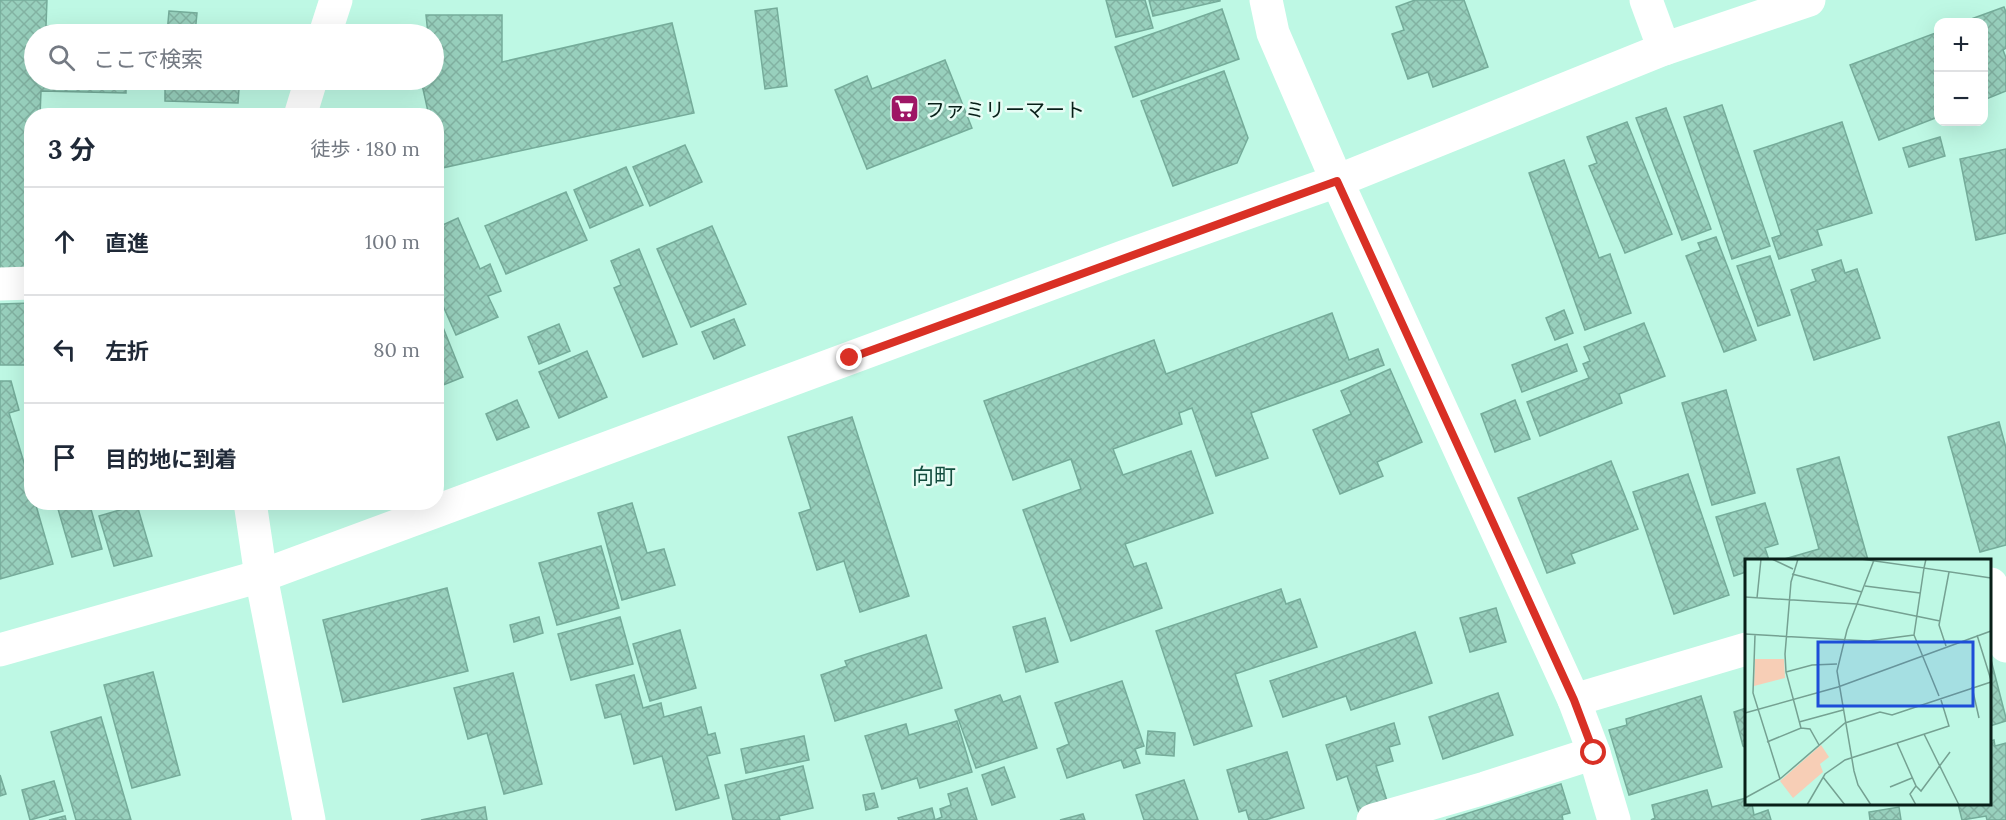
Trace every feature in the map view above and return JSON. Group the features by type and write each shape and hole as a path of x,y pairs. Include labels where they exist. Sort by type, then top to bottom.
{"street":[{"path":"328,24 336,0"},
{"path":"1266,0 1273,33 1337,181 1574,700 1594,753 1614,820"},
{"path":"1646,0 1664,49"},
{"path":"444,508 1123,257 1337,181 1664,49 1809,0"},
{"path":"302,108 308,90"},
{"path":"0,284 24,283"},
{"path":"251,510 261,576 309,820"},
{"path":"0,650 261,576 439,510"},
{"path":"1996,583 2006,646"},
{"path":"1574,700 1745,649"},
{"path":"1373,820 1485,788 1594,753"}],"building":[{"path":"0,0 47,0 46,24 24,24 24,90 126,90 126,93 41,91 40,108 24,108 24,271 0,271"},
{"path":"1106,0 1145,0 1153,28 1116,37"},
{"path":"1149,0 1220,0 1220,1 1153,16"},
{"path":"1415,0 1464,0 1488,67 1433,87 1428,72 1408,79 1392,34 1404,30 1396,7"},
{"path":"2004,7 2006,12 2006,48 2003,50 2006,58 2006,91 1988,98 1988,18 1974,18"},
{"path":"777,8 787,86 765,89 755,11"},
{"path":"1222,9 1239,59 1133,97 1115,47"},
{"path":"169,11 197,13 196,24 168,24"},
{"path":"426,15 502,15 502,62 672,23 694,113 444,168 444,108 427,108 423,90 444,90 444,24 427,24"},
{"path":"1934,34 1934,119 1879,140 1850,65"},
{"name":"ファミリーマート","path":"945,60 972,128 867,169 835,90 867,76 872,89"},
{"path":"1224,71 1248,138 1237,163 1173,186 1141,101"},
{"path":"165,90 239,90 238,103 165,101"},
{"path":"1722,105 1770,246 1732,259 1684,117"},
{"path":"1666,108 1711,229 1682,240 1636,118"},
{"path":"1627,122 1672,234 1625,253 1589,166 1597,163 1587,137"},
{"path":"1842,122 1872,213 1817,230 1822,245 1779,259 1772,238 1781,235 1754,151"},
{"path":"1940,137 1945,156 1909,167 1903,148"},
{"path":"685,145 702,182 650,206 633,167"},
{"path":"2006,149 2006,233 1976,240 1960,159"},
{"path":"1564,160 1599,258 1610,254 1631,313 1585,330 1529,173"},
{"path":"626,167 643,205 590,228 574,190"},
{"path":"566,192 587,240 506,274 485,226"},
{"path":"458,218 480,269 490,264 501,291 488,296 498,317 456,335 444,308 444,224"},
{"path":"712,226 746,304 691,327 657,249"},
{"path":"1716,237 1756,340 1724,352 1686,256 1701,250 1698,243"},
{"path":"639,249 677,344 643,357 614,288 621,285 611,261"},
{"path":"1770,256 1790,315 1758,326 1737,266"},
{"path":"1841,260 1845,273 1857,269 1880,338 1814,360 1791,290 1816,281 1812,270"},
{"path":"24,303 24,365 0,365 0,304"},
{"path":"1564,310 1573,333 1555,340 1546,318"},
{"path":"1332,313 1349,360 1378,349 1384,365 1251,413 1268,458 1216,476 1192,408 1179,413 1182,424 1113,449 1123,475 1191,451 1213,513 1125,544 1134,567 1146,563 1162,608 1071,641 1023,510 1081,489 1071,459 1013,480 984,401 1154,340 1166,374"},
{"path":"734,319 745,345 714,359 702,332"},
{"path":"1644,323 1665,376 1619,394 1622,403 1540,436 1527,402 1589,378 1583,364 1590,361 1584,347"},
{"path":"559,324 570,351 539,364 528,337"},
{"path":"444,330 463,377 444,385"},
{"path":"1567,344 1577,371 1522,392 1512,365"},
{"path":"587,351 607,397 559,418 539,372"},
{"path":"1390,369 1422,442 1377,462 1383,476 1340,494 1313,430 1351,414 1341,391"},
{"path":"0,381 11,381 19,410 9,413 24,463 24,510 37,510 53,564 0,579"},
{"path":"1726,390 1755,493 1712,505 1682,403"},
{"path":"517,400 529,427 497,440 486,414"},
{"path":"1515,400 1530,439 1495,452 1481,414"},
{"path":"852,417 909,596 860,612 844,561 817,570 799,513 811,509 788,437"},
{"path":"1999,422 2006,448 2006,545 1980,552 1948,437"},
{"path":"1839,457 1868,559 1784,559 1819,549 1797,469"},
{"path":"1611,461 1638,529 1571,554 1575,563 1547,573 1518,498"},
{"path":"1688,474 1729,595 1674,614 1633,492"},
{"path":"632,503 647,553 664,549 675,585 622,600 598,513"},
{"path":"1765,503 1778,544 1765,548 1769,559 1745,559 1745,572 1734,576 1716,517"},
{"path":"58,510 91,510 102,549 72,557"},
{"path":"120,510 138,510 152,556 114,566 99,516"},
{"path":"601,546 619,608 557,625 539,563"},
{"path":"447,588 468,671 343,702 323,620"},
{"path":"1281,589 1286,604 1300,599 1317,647 1235,674 1252,726 1194,745 1156,631"},
{"path":"1496,608 1506,642 1470,652 1460,618"},
{"path":"539,617 543,633 514,642 510,625"},
{"path":"620,617 633,664 571,680 558,634"},
{"path":"1045,618 1058,662 1026,672 1013,627"},
{"path":"680,630 696,688 650,701 633,644"},
{"path":"1415,632 1432,683 1351,710 1346,696 1283,717 1270,681"},
{"path":"926,635 942,688 835,721 821,675 847,666 845,661"},
{"path":"1991,660 2006,718 2006,721 1991,726"},
{"path":"153,672 180,775 132,788 104,685"},
{"path":"513,673 542,784 504,794 487,733 468,739 454,688"},
{"path":"634,675 643,708 661,703 664,717 701,707 708,735 715,733 720,753 707,756 719,798 676,810 662,756 634,764 621,714 605,718 596,685"},
{"path":"1122,681 1144,746 1135,749 1140,763 1124,768 1121,760 1067,778 1057,749 1069,744 1055,703"},
{"path":"1498,693 1513,735 1443,759 1429,717"},
{"path":"1000,695 1003,702 1020,696 1037,748 976,768 955,710"},
{"path":"1701,696 1722,767 1629,795 1609,730 1627,725 1626,719"},
{"path":"1745,708 1745,747 1743,746 1734,712"},
{"path":"101,717 131,820 76,820 51,732"},
{"path":"957,721 972,772 920,788 917,778 882,789 865,736 906,724 909,735"},
{"path":"1394,723 1400,744 1389,747 1393,761 1376,766 1388,804 1359,813 1347,776 1337,780 1326,745"},
{"path":"1148,731 1175,733 1174,756 1146,754"},
{"path":"804,736 809,760 746,773 741,749"},
{"path":"1994,740 1995,746 2006,743 2006,820 1987,820 1986,816 1962,820 1958,805 1991,805 1991,741"},
{"path":"1287,752 1304,808 1265,820 1249,820 1246,810 1239,812 1227,770"},
{"path":"803,766 813,808 779,816 780,820 733,820 725,785"},
{"path":"1004,767 1015,797 992,805 982,775"},
{"path":"0,775 6,794 0,796"},
{"path":"1184,780 1198,820 1144,820 1136,795"},
{"path":"54,781 63,811 30,820 22,790"},
{"path":"1561,784 1570,813 1562,815 1563,820 1446,820"},
{"path":"967,788 977,820 935,820 942,817 940,809 951,805 948,794"},
{"path":"1707,790 1712,807 1745,798 1745,805 1752,805 1754,815 1768,810 1771,820 1651,820 1655,818 1652,805"},
{"path":"874,793 878,807 866,810 863,795"},
{"path":"485,807 487,820 421,820"},
{"path":"1899,807 1901,820 1870,820 1869,812"},
{"path":"932,808 935,820 899,820 898,818"},
{"path":"1083,814 1085,820 1060,820"},
{"path":"65,816 66,820 49,820"}],"place":[{"name":"ファミリーマート","path":"904,109"}],"district":[{"name":"向町","path":"934,476"}],"route":[{"path":"850,358 1337,181 1574,700 1594,753"}]}
